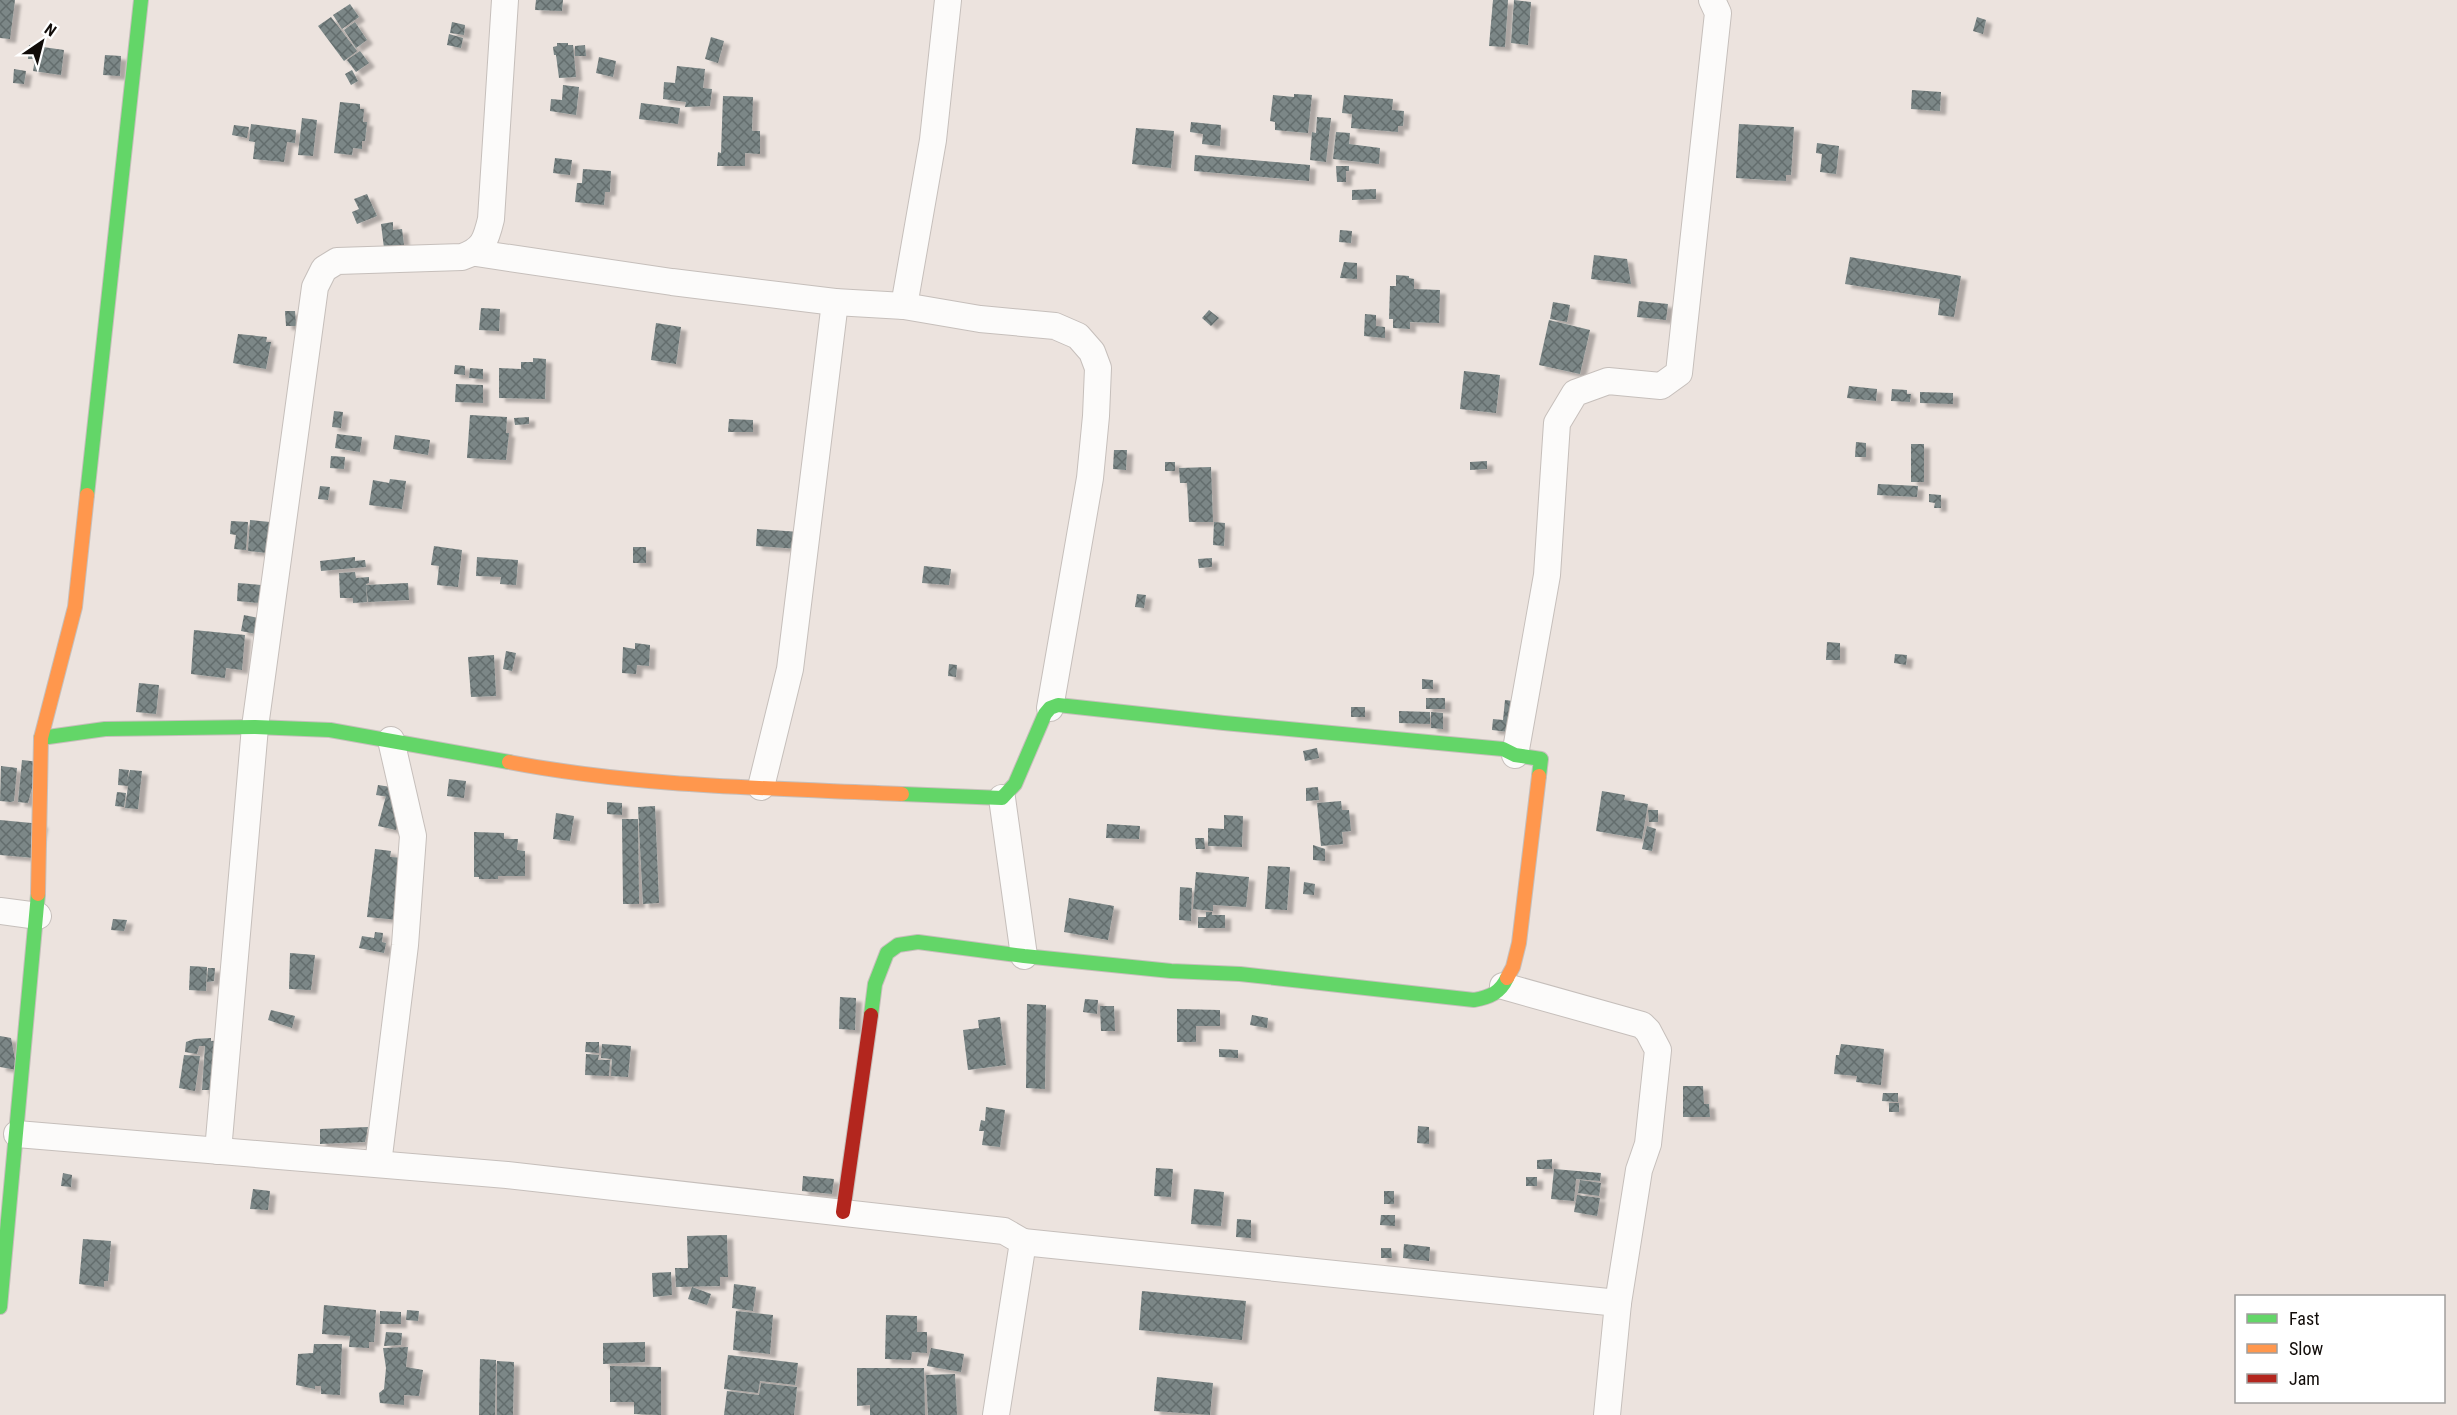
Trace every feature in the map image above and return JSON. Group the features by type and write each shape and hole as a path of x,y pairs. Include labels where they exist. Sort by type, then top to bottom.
{"street":[{"path":"0,1307 38,916 41,738 75,607 141,0"},
{"path":"476,253 486,238 491,219 505,0"},
{"path":"904,306 933,140 948,0"},
{"path":"1515,755 1547,575 1557,423 1575,393 1608,381 1661,386 1679,373 1718,13 1712,0"},
{"path":"41,738 105,729 255,727 330,730 610,777 761,788 1002,798 1015,784 1050,708 1093,460 1098,368 1092,352 1078,336 1055,326 980,319 904,306 835,302 672,282 476,253 462,257 337,261 324,269 315,287 255,727 218,1150"},
{"path":"761,788 790,669 835,302"},
{"path":"843,1212 875,984 882,959 889,950 902,942 1171,971 1240,974 1474,1000 1490,997 1503,986 1513,967 1520,943 1541,759 1515,755 1503,749 1338,732 1149,717 1058,705 1050,708"},
{"path":"378,1164 405,945 413,836 391,740"},
{"path":"1002,798 1024,956"},
{"path":"0,911 38,916"},
{"path":"1503,986 1641,1025 1648,1031 1658,1050 1648,1144 1640,1170 1618,1303 1607,1415"},
{"path":"17,1134 507,1175 987,1228 1004,1231 1023,1242 1618,1303"},
{"path":"996,1415 1023,1242"}],"building":[{"path":"0,0 15,0 10,39 0,38"},
{"path":"536,0 563,0 562,11 535,10"},
{"path":"1493,0 1508,0 1505,47 1489,46"},
{"path":"1514,0 1531,2 1528,45 1511,43"},
{"path":"350,4 359,17 342,29 333,15"},
{"path":"331,17 357,51 344,61 318,26"},
{"path":"1977,17 1986,20 1983,34 1973,31"},
{"path":"355,22 367,40 356,48 344,30"},
{"path":"452,22 465,25 464,35 450,33"},
{"path":"449,34 463,38 461,48 447,45"},
{"path":"711,37 724,41 718,63 705,59"},
{"path":"557,43 573,45 576,77 559,78 553,47 557,46"},
{"path":"29,45 64,50 61,75 33,71 35,59 28,59"},
{"path":"585,45 586,56 575,56 575,46"},
{"path":"360,51 369,63 356,72 347,60"},
{"path":"105,55 121,56 120,76 103,75"},
{"path":"599,57 616,61 613,77 596,73"},
{"path":"677,66 705,69 703,88 712,89 710,106 685,107 686,102 663,99 664,82 675,83"},
{"path":"14,69 26,71 24,84 13,83"},
{"path":"352,70 358,81 351,85 345,74"},
{"path":"563,85 579,87 576,115 550,111 551,99 562,100"},
{"path":"1912,90 1941,92 1940,111 1911,109"},
{"path":"1294,94 1312,95 1308,133 1275,130 1275,122 1270,121 1273,95 1294,97"},
{"path":"1344,95 1393,99 1392,110 1404,111 1403,126 1398,126 1398,132 1351,128 1352,114 1342,113"},
{"path":"723,96 753,97 752,131 760,131 760,154 745,153 745,166 717,166 718,152 721,153"},
{"path":"340,102 360,104 360,109 364,109 363,122 367,122 362,149 353,148 352,155 334,153"},
{"path":"641,103 680,108 678,124 639,119"},
{"path":"1317,117 1331,118 1326,162 1310,160 1312,132 1316,133"},
{"path":"302,118 317,120 313,156 298,155"},
{"path":"1191,122 1221,125 1220,146 1202,144 1203,134 1190,132"},
{"path":"251,124 296,130 295,143 287,142 284,162 253,159 255,142 249,141"},
{"path":"1739,124 1794,127 1791,175 1786,175 1786,181 1736,178"},
{"path":"234,125 249,127 247,138 232,135"},
{"path":"1136,128 1174,131 1171,168 1132,164"},
{"path":"1336,132 1350,133 1349,144 1380,148 1379,164 1333,159"},
{"path":"1817,143 1839,146 1836,174 1820,172 1822,154 1816,153"},
{"path":"1195,155 1310,165 1309,181 1194,171"},
{"path":"555,158 572,160 570,175 553,173"},
{"path":"1336,166 1349,166 1349,171 1346,171 1346,182 1337,182"},
{"path":"583,169 611,171 610,192 605,192 604,205 575,202 577,183 582,183"},
{"path":"1376,189 1376,199 1352,200 1352,190"},
{"path":"367,194 377,216 357,224 352,212 359,209 354,199"},
{"path":"393,222 393,230 402,229 404,245 384,248 381,224"},
{"path":"1340,230 1352,231 1351,243 1339,242"},
{"path":"1594,255 1627,259 1631,284 1591,279"},
{"path":"1850,257 1961,276 1954,317 1938,315 1940,299 1845,284"},
{"path":"1344,262 1357,263 1357,279 1340,278"},
{"path":"1396,275 1409,276 1414,279 1414,289 1440,290 1439,323 1410,322 1410,329 1393,328 1393,319 1389,319 1390,286 1396,286"},
{"path":"1639,301 1668,304 1666,320 1637,317"},
{"path":"1553,302 1570,305 1567,322 1550,319"},
{"path":"481,308 500,309 499,331 479,330"},
{"path":"1209,310 1219,318 1211,326 1202,318"},
{"path":"285,311 295,311 296,326 286,326"},
{"path":"1365,314 1376,315 1376,326 1385,327 1385,338 1364,336"},
{"path":"1549,320 1590,330 1580,374 1539,365"},
{"path":"656,323 681,327 676,364 651,360"},
{"path":"238,334 267,337 266,342 271,342 266,369 233,363"},
{"path":"533,358 546,359 545,399 499,398 499,368 521,369 521,362 533,362"},
{"path":"455,365 465,366 465,375 454,374"},
{"path":"470,368 483,369 483,379 469,378"},
{"path":"1464,371 1500,375 1496,413 1460,409"},
{"path":"456,384 483,385 483,403 455,402"},
{"path":"1849,386 1877,389 1876,401 1847,398"},
{"path":"1892,389 1907,390 1907,394 1911,394 1910,402 1891,401"},
{"path":"1920,392 1953,393 1953,404 1920,403"},
{"path":"334,411 343,412 341,428 332,427"},
{"path":"470,415 507,417 506,433 509,433 506,460 467,458"},
{"path":"529,417 529,424 515,425 514,418"},
{"path":"729,419 753,420 753,432 728,432"},
{"path":"337,434 362,437 360,452 335,448"},
{"path":"395,435 430,440 428,455 393,449"},
{"path":"1856,442 1866,443 1866,457 1855,457"},
{"path":"1911,444 1924,444 1924,482 1911,482"},
{"path":"1114,450 1127,450 1126,470 1113,469"},
{"path":"331,456 345,457 344,469 330,468"},
{"path":"1487,461 1487,469 1470,470 1470,462"},
{"path":"1165,462 1175,462 1175,471 1165,471"},
{"path":"1211,467 1213,522 1189,522 1187,483 1180,483 1179,468"},
{"path":"390,479 406,481 402,509 369,505 373,480 389,483"},
{"path":"1878,484 1918,486 1917,497 1877,495"},
{"path":"320,486 330,487 328,500 318,499"},
{"path":"1929,494 1941,495 1941,508 1934,508 1935,503 1929,502"},
{"path":"250,520 270,522 268,553 248,551"},
{"path":"231,521 248,522 246,550 234,549 236,535 230,534"},
{"path":"1214,522 1225,523 1224,546 1213,545"},
{"path":"757,529 800,532 799,549 756,546"},
{"path":"434,546 462,550 458,587 437,585 439,566 431,565"},
{"path":"633,547 646,547 646,563 633,563"},
{"path":"355,557 355,561 365,560 366,567 321,571 320,561"},
{"path":"477,557 518,560 516,585 500,584 501,577 476,576"},
{"path":"1212,558 1212,567 1199,568 1198,559"},
{"path":"924,566 951,569 949,585 922,583"},
{"path":"355,572 356,578 369,577 369,583 366,584 367,602 353,603 353,598 340,598 339,573"},
{"path":"238,583 261,585 260,603 237,601"},
{"path":"408,583 409,600 368,602 366,585"},
{"path":"1137,594 1146,595 1144,608 1135,607"},
{"path":"244,615 263,619 261,635 241,631"},
{"path":"194,630 245,635 242,670 226,668 225,678 191,674"},
{"path":"1827,642 1840,643 1840,660 1826,660"},
{"path":"635,643 650,645 649,666 637,665 636,674 622,673 623,647 635,649"},
{"path":"506,651 516,653 512,671 503,669"},
{"path":"1895,654 1907,655 1906,665 1894,663"},
{"path":"494,655 496,696 471,697 468,657"},
{"path":"949,664 957,665 956,677 948,676"},
{"path":"1422,679 1433,680 1433,689 1422,689"},
{"path":"139,683 159,685 156,714 136,712"},
{"path":"1426,698 1445,698 1445,709 1426,709"},
{"path":"1505,700 1520,702 1517,733 1492,730 1493,719 1503,720"},
{"path":"1351,707 1365,707 1365,717 1351,717"},
{"path":"1399,711 1430,712 1430,724 1399,723"},
{"path":"1431,712 1443,713 1443,729 1431,728"},
{"path":"1317,748 1319,758 1305,761 1303,751"},
{"path":"22,760 39,762 28,803 18,802"},
{"path":"1,766 17,768 14,801 11,802 0,801"},
{"path":"119,769 129,770 127,782 130,770 142,771 138,809 125,808 128,786 118,785"},
{"path":"449,779 466,781 464,798 447,796"},
{"path":"378,785 410,790 408,800 376,795"},
{"path":"1318,787 1319,800 1306,801 1306,788"},
{"path":"1602,791 1625,795 1624,800 1648,804 1642,839 1596,831"},
{"path":"117,792 126,793 124,807 115,806"},
{"path":"386,796 403,801 396,830 378,826"},
{"path":"1341,801 1342,810 1349,810 1351,831 1342,832 1343,844 1321,846 1317,803"},
{"path":"607,802 622,803 622,815 607,814"},
{"path":"655,806 659,903 643,904 638,807"},
{"path":"1648,810 1658,810 1658,822 1649,822"},
{"path":"556,813 574,816 570,841 553,839"},
{"path":"1224,815 1243,816 1242,847 1208,846 1208,828 1224,829"},
{"path":"622,819 638,819 639,904 623,904"},
{"path":"0,820 42,824 35,858 0,855"},
{"path":"1107,824 1140,826 1139,839 1106,838"},
{"path":"1647,826 1656,829 1652,851 1642,849"},
{"path":"474,832 504,833 504,839 518,839 517,850 525,851 525,876 498,876 498,879 474,877"},
{"path":"1195,838 1204,838 1205,849 1196,849"},
{"path":"1313,845 1325,849 1325,861 1313,860"},
{"path":"375,849 391,851 390,857 405,858 398,920 367,917"},
{"path":"1268,866 1290,867 1287,910 1265,909"},
{"path":"1196,872 1249,877 1246,907 1213,905 1213,911 1193,909"},
{"path":"1304,882 1315,884 1314,895 1303,894"},
{"path":"1180,887 1192,888 1191,921 1179,920"},
{"path":"1069,898 1114,906 1108,940 1064,932"},
{"path":"1206,912 1212,912 1212,915 1225,915 1225,928 1198,928 1198,917 1206,917"},
{"path":"113,919 127,920 124,931 111,930"},
{"path":"375,932 383,933 382,942 386,943 384,953 359,948 362,936 374,938"},
{"path":"290,953 315,955 311,990 289,989"},
{"path":"190,966 207,967 206,991 189,990"},
{"path":"208,968 215,968 214,981 207,982"},
{"path":"840,997 856,998 855,1030 839,1029"},
{"path":"1085,999 1098,1000 1097,1014 1083,1012"},
{"path":"1027,1004 1046,1005 1045,1089 1026,1088"},
{"path":"1100,1006 1114,1006 1115,1031 1101,1031"},
{"path":"1177,1009 1220,1010 1220,1026 1196,1026 1196,1042 1177,1042"},
{"path":"271,1010 295,1016 292,1028 268,1020"},
{"path":"1252,1015 1268,1018 1267,1028 1250,1025"},
{"path":"1000,1017 1006,1065 968,1070 963,1030 979,1028 978,1020"},
{"path":"0,1036 11,1038 17,1070 0,1067"},
{"path":"211,1038 211,1041 227,1040 223,1090 202,1090 205,1046 199,1046 197,1054 185,1052 186,1042"},
{"path":"586,1042 599,1042 599,1053 585,1052"},
{"path":"602,1044 631,1046 628,1077 611,1076 612,1059 601,1058"},
{"path":"1841,1044 1884,1049 1881,1085 1856,1082 1857,1076 1834,1074 1836,1055 1839,1055"},
{"path":"1219,1049 1238,1050 1238,1058 1219,1057"},
{"path":"586,1054 599,1055 598,1060 610,1060 609,1076 585,1075"},
{"path":"184,1055 200,1056 195,1091 179,1088"},
{"path":"1683,1086 1703,1086 1704,1104 1709,1104 1710,1117 1683,1117"},
{"path":"1883,1093 1898,1093 1898,1102 1882,1101"},
{"path":"1889,1103 1899,1103 1899,1112 1889,1112"},
{"path":"986,1107 1005,1110 1000,1147 982,1145 984,1131 979,1131 981,1120 985,1121"},
{"path":"1418,1126 1429,1127 1429,1144 1417,1143"},
{"path":"368,1127 365,1142 320,1144 320,1129"},
{"path":"1552,1159 1552,1169 1537,1169 1537,1160"},
{"path":"1156,1168 1173,1169 1171,1197 1154,1196"},
{"path":"1554,1169 1601,1173 1600,1181 1576,1179 1574,1201 1551,1199"},
{"path":"63,1173 72,1175 71,1187 61,1186"},
{"path":"803,1176 834,1179 832,1194 802,1191"},
{"path":"1526,1177 1537,1177 1537,1186 1526,1186"},
{"path":"1580,1180 1601,1183 1599,1196 1578,1193"},
{"path":"253,1189 270,1191 268,1210 250,1209"},
{"path":"1194,1189 1224,1192 1221,1226 1191,1224"},
{"path":"1384,1191 1394,1191 1394,1204 1384,1204"},
{"path":"1577,1195 1600,1198 1597,1216 1574,1212"},
{"path":"1381,1215 1395,1215 1395,1226 1380,1225"},
{"path":"1237,1219 1251,1220 1251,1238 1236,1237"},
{"path":"727,1235 728,1277 720,1277 720,1286 676,1287 675,1268 688,1268 687,1236"},
{"path":"83,1239 111,1241 108,1281 104,1281 104,1287 79,1284"},
{"path":"1404,1244 1430,1247 1429,1261 1403,1258"},
{"path":"1381,1248 1391,1248 1392,1258 1381,1258"},
{"path":"671,1272 672,1295 653,1297 652,1273"},
{"path":"734,1284 756,1287 753,1311 732,1308"},
{"path":"692,1287 711,1294 707,1305 688,1299"},
{"path":"1142,1291 1246,1301 1242,1340 1139,1330"},
{"path":"324,1305 376,1310 374,1342 369,1342 369,1348 349,1347 350,1336 322,1334"},
{"path":"407,1310 419,1311 418,1321 406,1320"},
{"path":"380,1311 401,1312 401,1324 380,1324"},
{"path":"736,1311 773,1315 770,1354 733,1350"},
{"path":"886,1315 917,1316 917,1332 927,1332 927,1353 912,1352 911,1360 885,1359"},
{"path":"386,1332 402,1333 401,1345 384,1346"},
{"path":"645,1342 645,1362 603,1364 603,1343"},
{"path":"314,1344 342,1344 340,1395 321,1394 321,1386 315,1386 315,1389 296,1385 298,1354 313,1353"},
{"path":"408,1347 406,1367 423,1370 419,1396 404,1395 404,1405 380,1403 379,1393 384,1389 386,1368 383,1348"},
{"path":"931,1348 964,1354 961,1372 927,1366"},
{"path":"728,1355 798,1363 795,1385 760,1381 758,1393 724,1389"},
{"path":"480,1359 496,1360 495,1415 479,1415"},
{"path":"497,1361 514,1362 513,1415 497,1415"},
{"path":"610,1366 661,1367 661,1415 634,1414 634,1402 610,1402"},
{"path":"857,1368 924,1368 925,1415 870,1415 870,1405 857,1406"},
{"path":"955,1374 957,1415 928,1415 926,1375"},
{"path":"1157,1377 1213,1383 1210,1415 1154,1411"},
{"path":"761,1383 797,1387 794,1415 724,1415 727,1391 759,1395"}],"traffic: fast":[{"path":"87,495 141,0"},
{"path":"902,794 1002,798 1015,784 1045,714 1050,708 1058,705 1503,749 1515,755 1541,759 1539,776"},
{"path":"41,738 105,729 255,727 330,730 509,762"},
{"path":"0,1307 38,894"},
{"path":"871,1015 875,984 887,953 898,945 918,942 1024,956 1171,971 1240,974 1474,1000 1494,993 1507,978"}],"traffic: slow":[{"path":"38,894 41,738 75,607 87,495"},
{"path":"509,762 655,782 902,794"},
{"path":"1507,978 1513,967 1519,943 1539,776"}],"traffic: jam":[{"path":"843,1212 871,1015"}]}
